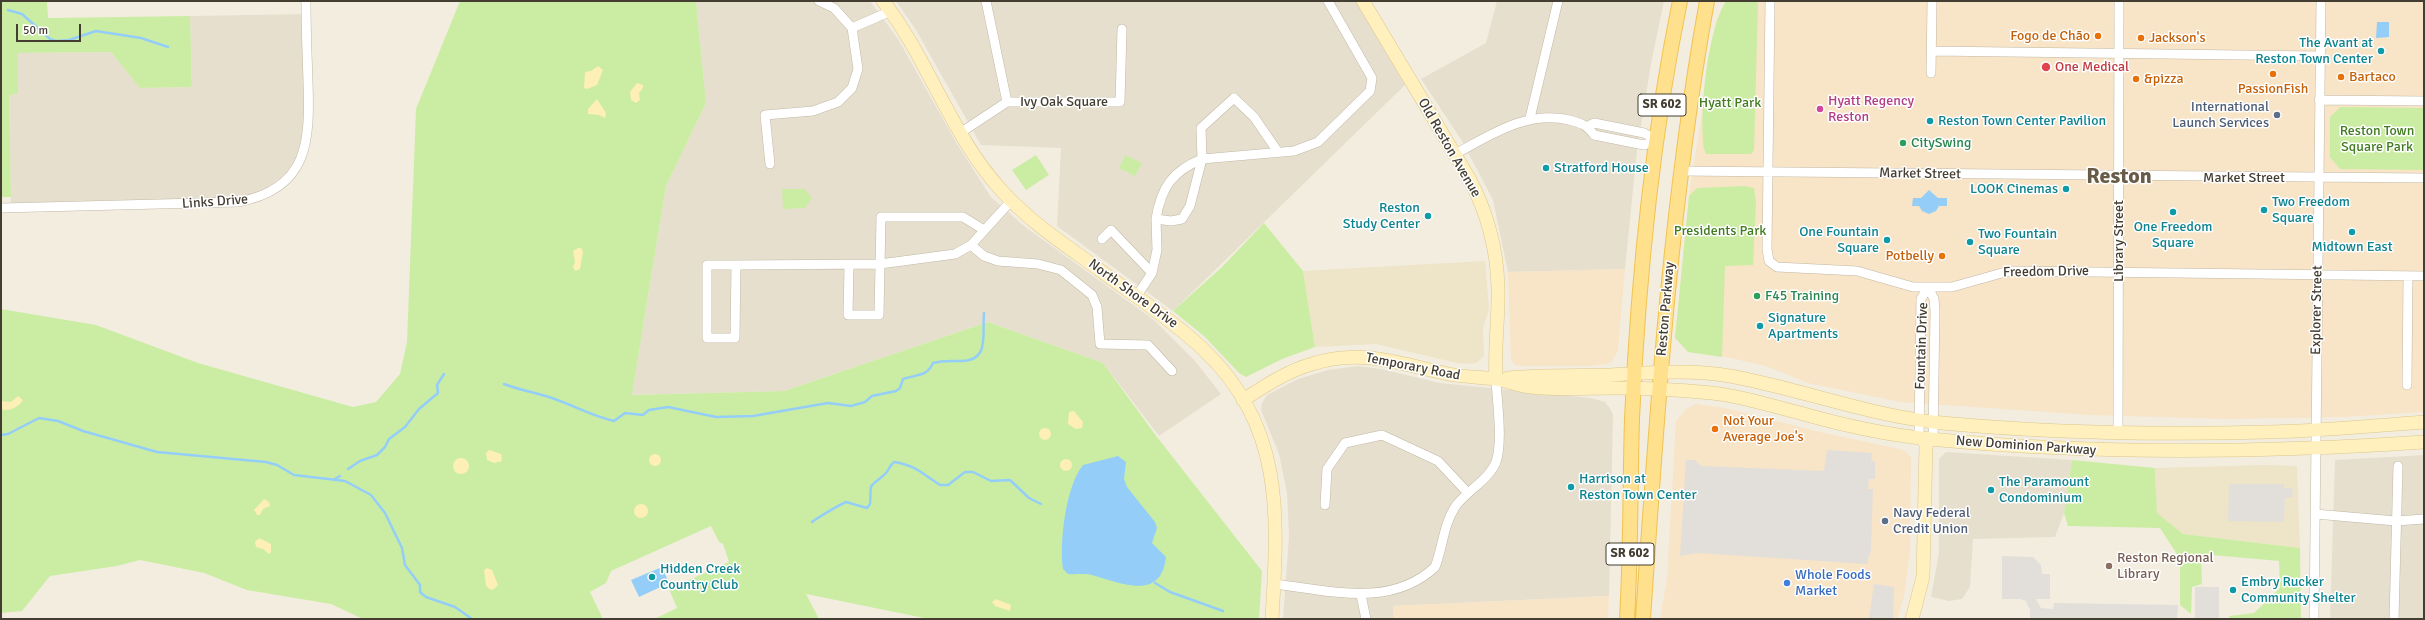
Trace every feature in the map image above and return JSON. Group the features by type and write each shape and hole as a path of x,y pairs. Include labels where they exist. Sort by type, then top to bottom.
{"main road":[{"name":"Reston Parkway","path":"1627,619 1634,389 1648,210 1657,140 1680,1"},
{"name":"Reston Parkway","path":"1642,619 1660,390 1664,319 1680,171 1707,1"}],"street":[{"name":"Links Drive","path":"1,208 238,202 257,198 275,189 294,171 300,160 308,133 306,1"},
{"path":"770,164 765,115 813,111 838,102 852,88 858,69 852,28 834,8 819,1"},
{"name":"Ivy Oak Square","path":"986,1 1007,102"},
{"path":"1136,297 1152,273 1157,250 1156,219 1160,200 1170,181 1183,167 1202,159 1294,151 1318,142 1370,91 1372,78 1328,1"},
{"name":"Old Reston Avenue","path":"1363,1 1469,178 1483,209 1495,252 1498,288 1496,379"},
{"path":"1530,118 1558,1"},
{"path":"1768,172 1770,1"},
{"path":"1931,73 1932,1"},
{"name":"Library Street","path":"2118,432 2120,1"},
{"name":"Explorer Street","path":"2314,619 2319,56 2321,1"},
{"name":"North Shore Drive","path":"852,28 887,6 960,133 985,171 1011,201 1033,222 1136,297 1204,350 1220,367 1243,400 1262,441 1274,486 1276,520 1272,619"},
{"name":"Ivy Oak Square","path":"960,133 1007,102 1120,102 1122,30"},
{"path":"1932,51 2319,56"},
{"path":"1156,219 1171,221 1182,219 1190,206 1202,159 1201,128 1234,98 1254,117 1278,152"},
{"path":"2319,100 2424,101"},
{"path":"1454,154 1506,127 1530,118 1558,118 1588,126 1594,123 1644,133 1657,140"},
{"name":"Market Street","path":"1680,171 2119,177 2424,178"},
{"name":"Freedom Drive","path":"1768,172 1767,250 1769,261 1777,267 1857,271 1908,287 1952,287 2009,271 2119,271 2424,276"},
{"path":"736,265 735,338 707,338 707,265 736,265 849,266 880,264 955,254 971,245 1011,201"},
{"path":"849,266 848,314 879,314 881,216 963,217 984,230"},
{"path":"1102,239 1111,230 1152,273"},
{"path":"971,245 984,256 998,261 1038,264 1061,270 1092,295 1097,307 1100,344 1148,345 1172,371"},
{"path":"2407,385 2408,276"},
{"name":"Fountain Drive","path":"1912,619 1923,577 1926,441 1919,420 1921,299 1928,287"},
{"name":"Fountain Drive","path":"1926,441 1934,422 1935,310 1934,299 1928,287"},
{"name":"Temporary Road","path":"1243,400 1296,370 1318,362 1349,357 1386,359 1447,374 1496,379 1529,387 1634,389"},
{"name":"New Dominion Parkway","path":"1635,372 1661,371 1729,376 1827,401 1919,420 2045,430 2118,432 2261,432 2424,422"},
{"name":"Temporary Road","path":"1496,379 1635,372"},
{"path":"1274,584 1361,595 1382,592 1399,587 1420,578 1435,567 1447,524 1455,507 1467,492 1493,468 1496,461 1498,435 1496,379"},
{"name":"New Dominion Parkway","path":"1634,389 1713,393 1743,398 1833,422 1926,441 2000,446 2121,452 2316,449 2424,442"},
{"path":"1325,505 1327,469 1345,443 1382,435 1438,461 1467,492"},
{"path":"2394,619 2398,466"},
{"path":"2315,514 2396,521 2424,519"},
{"path":"1361,595 1366,619"}],"shaded area":[{"path":"696,1 870,1 898,39 957,144 991,197 1024,226 1154,320 1195,361 1221,394 1159,436 1103,363 988,322 784,391 632,395 666,186 706,103"},
{"path":"896,1 1356,1 1405,85 1173,311 1057,226 1061,148 981,145 916,30"},
{"path":"1497,1 1664,1 1651,64 1637,150 1625,269 1508,272 1493,200 1462,141 1421,79 1486,43"},
{"path":"1726,1 2424,1 2424,412 2342,417 2228,419 2091,415 1900,402 1808,383 1766,366 1726,357 1688,352 1675,338 1689,196 1716,21"},
{"path":"306,14 309,121 293,171 251,200 11,208 9,95 18,94 18,53 111,52 141,88 192,87 190,16"},
{"path":"1485,261 1489,309 1483,328 1484,355 1478,362 1472,364 1457,363 1376,344 1315,347 1303,271"},
{"path":"1625,269 1618,350 1611,363 1591,366 1515,365 1511,360 1508,272"},
{"path":"1358,366 1381,369 1440,383 1591,398 1605,402 1613,415 1609,596 1393,606 1394,619 1283,619 1289,536 1287,493 1279,454 1261,410 1262,403 1267,395 1298,379 1328,370"},
{"path":"1696,404 1725,408 1824,433 1904,450 1911,457 1910,549 1904,597 1897,619 1660,619 1667,578 1676,421 1686,409"},
{"path":"1827,450 1872,453 1871,461 1875,461 1875,479 1869,479 1868,489 1873,489 1871,549 1867,564 1698,553 1680,556 1686,460 1694,460 1702,466 1824,471"},
{"path":"1946,452 2072,460 2064,513 2055,537 1973,539 1970,587 1962,599 1949,601 1931,597 1939,553 1939,459"},
{"path":"2424,455 2424,619 2330,619 2335,460"},
{"path":"2264,465 2297,466 2300,548 2183,534 2157,514 2155,468"},
{"path":"2229,484 2284,484 2284,488 2292,488 2293,497 2285,498 2284,522 2228,521"},
{"path":"2002,556 2033,557 2041,565 2042,574 2050,574 2050,599 2036,599 2041,608 2053,609 2054,603 2178,605 2177,619 2030,619 2030,610 2026,601 2020,599 2002,599"},
{"path":"1874,584 1894,587 1893,619 1869,619"},
{"path":"2195,587 2219,587 2219,619 2195,619"},
{"path":"1609,596 1608,619 1394,619 1393,606"}],"green space":[{"path":"1,1 47,1 48,18 190,16 192,87 140,88 111,52 18,53 18,94 9,95 11,197 1,197"},
{"name":"Hidden Creek Country Club","path":"460,1 696,1 706,103 666,186 632,395 784,391 988,322 1103,363 1157,437 1262,571 1259,619 929,619 806,594 819,619 654,619 677,608 669,589 729,562 723,544 719,542 711,526 611,571 606,583 590,592 603,619 363,619 331,604 247,590 204,573 140,560 117,566 50,576 22,611 1,613 1,309 96,325 198,363 353,407 376,402 400,374 407,342 416,109"},
{"name":"Hyatt Park","path":"1726,1 1756,1 1758,4 1754,150 1751,154 1706,154 1704,149 1704,95 1709,52 1719,15"},
{"name":"Reston Town Square Park","path":"2340,107 2424,108 2424,170 2340,169 2330,157 2330,117"},
{"path":"1036,155 1049,175 1026,190 1012,170"},
{"path":"1125,155 1142,163 1135,176 1119,168"},
{"name":"Presidents Park","path":"1744,186 1754,188 1756,204 1753,265 1725,266 1722,357 1688,352 1675,338 1689,196 1697,188"},
{"path":"782,189 805,189 812,198 805,208 783,209"},
{"path":"1264,223 1303,271 1315,347 1282,359 1246,377 1239,373 1204,336 1173,311 1222,267"},
{"path":"2072,460 2155,468 2157,513 2183,534 2300,548 2301,619 2230,619 2229,616 2254,613 2280,588 2279,561 2201,554 2202,584 2192,587 2191,614 2180,605 2180,559 2160,528 2068,526 2064,513"}],"sand":[{"path":"598,66 603,70 597,85 587,89 584,88 585,72 591,71"},
{"path":"637,83 643,85 643,88 639,93 640,100 636,103 631,100 630,92"},
{"path":"597,99 606,113 605,118 599,115 588,114 588,109"},
{"path":"581,248 583,252 580,269 575,271 573,267 575,262 573,251"},
{"path":"18,396 23,400 19,405 7,410 1,409 2,401 11,402"},
{"path":"1074,411 1083,422 1082,428 1076,429 1068,424 1069,412"},
{"path":"1045,428 1049,430 1051,434 1049,438 1045,440 1041,438 1039,434 1041,430"},
{"path":"489,450 501,454 502,461 494,463 487,460 486,453"},
{"path":"655,454 659,456 661,460 659,464 655,466 651,464 649,460 651,456"},
{"path":"461,458 467,460 469,466 467,472 461,474 455,472 453,466 455,460"},
{"path":"1064,459 1068,459 1072,465 1068,471 1064,471 1060,467 1060,463"},
{"path":"264,499 269,502 270,506 263,509 260,515 257,515 254,510"},
{"path":"638,504 644,504 648,508 648,514 644,518 638,518 634,514 634,508"},
{"path":"259,538 271,544 271,552 269,554 263,549 256,547 255,542"},
{"path":"487,568 492,570 498,585 491,590 486,586 484,570"},
{"path":"996,599 1011,605 1010,611 995,606 992,602"}],"water":[{"path":"2377,22 2389,22 2389,37 2376,38"},
{"path":"1929,190 1938,198 1947,198 1947,206 1939,206 1936,211 1929,214 1922,211 1919,206 1912,206 1913,198 1921,198"},
{"path":"1118,456 1126,462 1124,479 1127,487 1155,522 1157,528 1152,543 1166,557 1163,571 1156,580 1148,585 1127,585 1092,575 1068,574 1063,569 1062,545 1065,515 1072,486 1077,474 1083,465"},
{"name":"Hidden Creek Country Club","path":"662,567 669,583 639,597 631,580"}],"waterway":[{"path":"8,10 22,14 50,39 56,41 69,40 96,31 141,38 168,47"},
{"path":"504,384 549,397 614,421 625,413 643,415 649,410 668,407 716,417 753,416 828,403 851,406 865,402 872,396 896,391 900,388 903,379 924,373 933,363 970,360 977,357 983,345 984,313"},
{"path":"348,469 360,461 377,455 385,447 389,439 405,427 419,409 438,393 437,385 444,374"},
{"path":"1,435 8,434 39,418 58,421 83,431 157,452 266,462 277,465 294,475 345,481 371,495 385,513 402,548 405,565 420,585 420,592 426,597 455,607 472,619"},
{"path":"812,522 846,502 867,508 870,504 872,485 886,473 894,462 914,468 940,485 948,485 965,472 973,472 991,481 1010,480 1029,498 1041,504"},
{"path":"333,480 340,476"},
{"path":"1155,583 1170,592 1223,611"}],"place":[{"name":"Fogo de Chão","path":"2098,36"},
{"name":"Jackson's","path":"2141,38"},
{"name":"The Avant at Reston Town Center","path":"2381,51"},
{"name":"One Medical","path":"2046,67"},
{"name":"PassionFish","path":"2273,74"},
{"name":"Bartaco","path":"2341,77"},
{"name":"&pizza","path":"2136,79"},
{"name":"Hyatt Regency Reston","path":"1820,109"},
{"name":"International Launch Services","path":"2277,115"},
{"name":"Reston Town Center Pavilion","path":"1930,121"},
{"name":"CitySwing","path":"1903,143"},
{"name":"Stratford House","path":"1546,168"},
{"name":"LOOK Cinemas","path":"2066,189"},
{"name":"Two Freedom Square","path":"2264,210"},
{"name":"One Freedom Square","path":"2173,212"},
{"name":"Reston Study Center","path":"1428,216"},
{"name":"Midtown East","path":"2352,232"},
{"name":"One Fountain Square","path":"1887,240"},
{"name":"Two Fountain Square","path":"1970,242"},
{"name":"Potbelly","path":"1942,256"},
{"name":"F45 Training","path":"1757,296"},
{"name":"Signature Apartments","path":"1760,326"},
{"name":"Not Your Average Joe's","path":"1715,429"},
{"name":"Harrison at Reston Town Center","path":"1571,487"},
{"name":"The Paramount Condominium","path":"1991,490"},
{"name":"Navy Federal Credit Union","path":"1885,521"},
{"name":"Reston Regional Library","path":"2109,566"},
{"name":"Hidden Creek Country Club","path":"652,577"},
{"name":"Whole Foods Market","path":"1787,583"},
{"name":"Embry Rucker Community Shelter","path":"2233,590"}],"district":[{"name":"Reston","path":"2119,177"}]}
